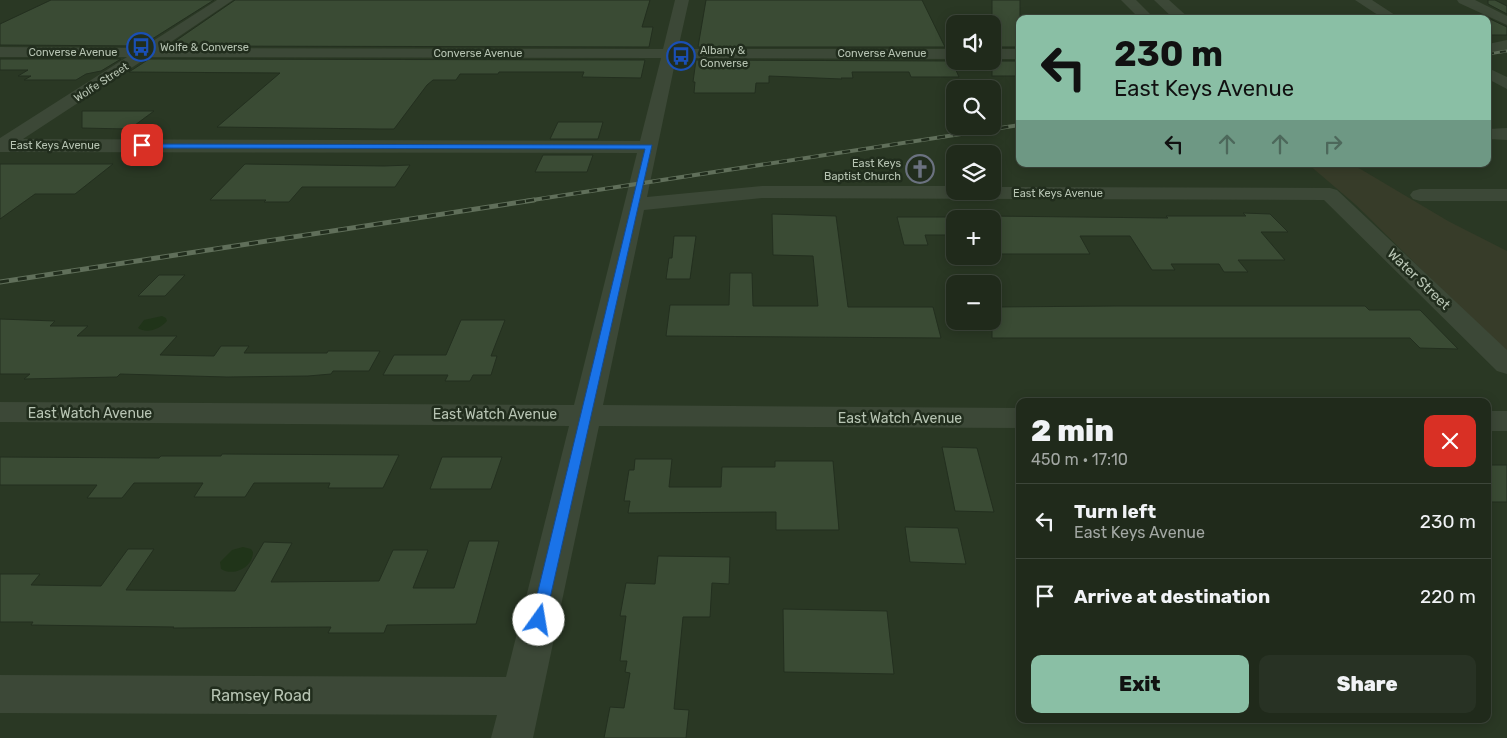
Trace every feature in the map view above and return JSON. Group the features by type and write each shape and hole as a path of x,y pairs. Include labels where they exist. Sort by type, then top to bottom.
{"street":[{"name":"Wolfe Street","path":"0,145 226,0"},
{"path":"512,738 682,0"},
{"path":"1128,0 1144,15"},
{"path":"1161,0 1178,15"},
{"path":"1362,0 1387,15"},
{"path":"1464,0 1507,21"},
{"path":"1491,48 1507,45"},
{"name":"Converse Avenue","path":"0,52 946,54"},
{"path":"1001,54 1016,54"},
{"path":"1491,63 1507,60"},
{"path":"1491,75 1507,84"},
{"path":"1491,85 1507,84"},
{"path":"1491,134 1507,134"},
{"name":"East Keys Avenue","path":"0,145 649,147"},
{"name":"East Keys Avenue","path":"636,204 862,183 1330,194"},
{"name":"Water Street","path":"1330,194 1507,365"},
{"path":"1420,195 1507,195"},
{"name":"East Watch Avenue","path":"0,412 1016,418"},
{"path":"1491,421 1507,421"},
{"name":"Ramsey Road","path":"0,694 522,696"}],"shaded area":[{"path":"1312,167 1357,167 1448,221 1507,251 1507,354 1356,205"},
{"path":"162,316 167,321 157,328 145,331 138,328 144,320"},
{"path":"243,547 251,549 253,552 250,562 246,566 231,572 221,569 220,562 232,550"}],"building":[{"path":"51,0 214,0 141,46 0,45 0,24"},
{"path":"235,0 650,0 642,27 653,27 649,47 168,46"},
{"path":"706,0 922,0 945,47 698,47"},
{"path":"992,0 1020,0 1020,15 1016,15 1016,47 1001,47 1001,15 992,15"},
{"path":"1488,0 1495,0 1507,6 1507,14 1488,4"},
{"path":"1491,19 1507,27 1507,35 1491,35"},
{"path":"0,59 121,59 101,71 86,74 76,80 24,80 31,76 18,76 28,70 0,70"},
{"path":"149,59 645,60 641,78 582,77 584,72 499,72 498,74 460,74 456,80 433,80 427,85 394,129 379,129 217,127 280,73 129,72"},
{"path":"696,60 946,61 946,70 956,70 959,77 911,77 909,72 852,72 853,78 842,79 769,76 769,83 756,83 755,93 694,93 695,82 693,82"},
{"path":"1001,61 1016,61 1016,76 992,76 992,70 1001,70"},
{"path":"82,111 154,111 131,128 126,129 82,128"},
{"path":"558,122 603,122 598,139 550,139"},
{"path":"543,155 593,155 587,172 535,172"},
{"path":"0,164 113,164 75,194 35,194 0,219"},
{"path":"245,164 410,165 395,187 302,187 289,202 210,200"},
{"path":"1243,213 1270,214 1288,232 1261,232 1285,260 1238,260 1248,272 1224,272 1219,264 1171,264 1175,270 1152,270 1130,236 1080,236 1090,254 1001,254 1001,216 1168,218 1166,216 1246,216"},
{"path":"772,214 836,216 848,307 933,307 941,338 666,336 670,305 729,305 730,273 752,273 753,306 818,306 813,256 773,255"},
{"path":"897,217 946,217 946,235 925,235 928,245 904,245"},
{"path":"674,236 696,236 690,279 666,279 669,258 672,258"},
{"path":"159,275 185,275 165,296 138,296"},
{"path":"1365,306 1369,310 1420,310 1458,349 1420,348 1410,338 992,338 992,330 1001,330 1001,307"},
{"path":"0,319 55,321 50,326 88,326 77,336 177,336 160,355 214,356 221,346 249,346 244,353 380,351 369,371 333,371 331,374 308,376 227,377 120,374 117,377 24,379 30,374 0,374"},
{"path":"461,320 505,320 491,356 497,356 491,375 473,375 470,381 445,381 448,375 383,375 394,355 446,355"},
{"path":"942,447 977,448 994,512 955,511"},
{"path":"222,454 399,455 383,488 328,488 330,483 254,483 245,497 194,497 203,483 134,483 122,498 87,498 97,485 0,485 0,457 159,458 161,456 221,456"},
{"path":"442,457 502,457 491,489 430,489"},
{"path":"635,459 672,459 669,487 721,487 722,467 775,467 775,461 833,461 839,530 776,530 776,512 628,513 630,501 624,501 629,470 634,470"},
{"path":"1491,465 1507,465 1507,502 1491,502"},
{"path":"905,527 958,528 966,564 910,562"},
{"path":"469,541 499,541 476,624 387,625 384,633 328,633 331,627 173,628 31,625 33,622 0,622 0,574 40,574 31,585 101,586 128,549 154,549 126,590 235,591 264,542 292,543 271,582 379,581 393,550 428,550 413,588 454,588"},
{"path":"658,556 730,557 729,584 712,583 710,617 683,617 674,709 689,710 686,738 604,738 610,707 624,708 630,673 625,672 627,661 620,661 626,616 620,616 626,583 655,584"},
{"path":"783,609 887,611 894,674 784,672"}],"railway":[{"path":"1491,54 1507,51"},
{"path":"526,201 1016,126"},
{"path":"0,282 534,200"}],"place":[{"name":"Wolfe & Converse","path":"141,47"},
{"name":"Albany & Converse","path":"681,56"},
{"name":"East Keys Baptist Church","path":"920,169"}],"route":[{"path":"142,145 649,147 588,402 539,620"}]}
